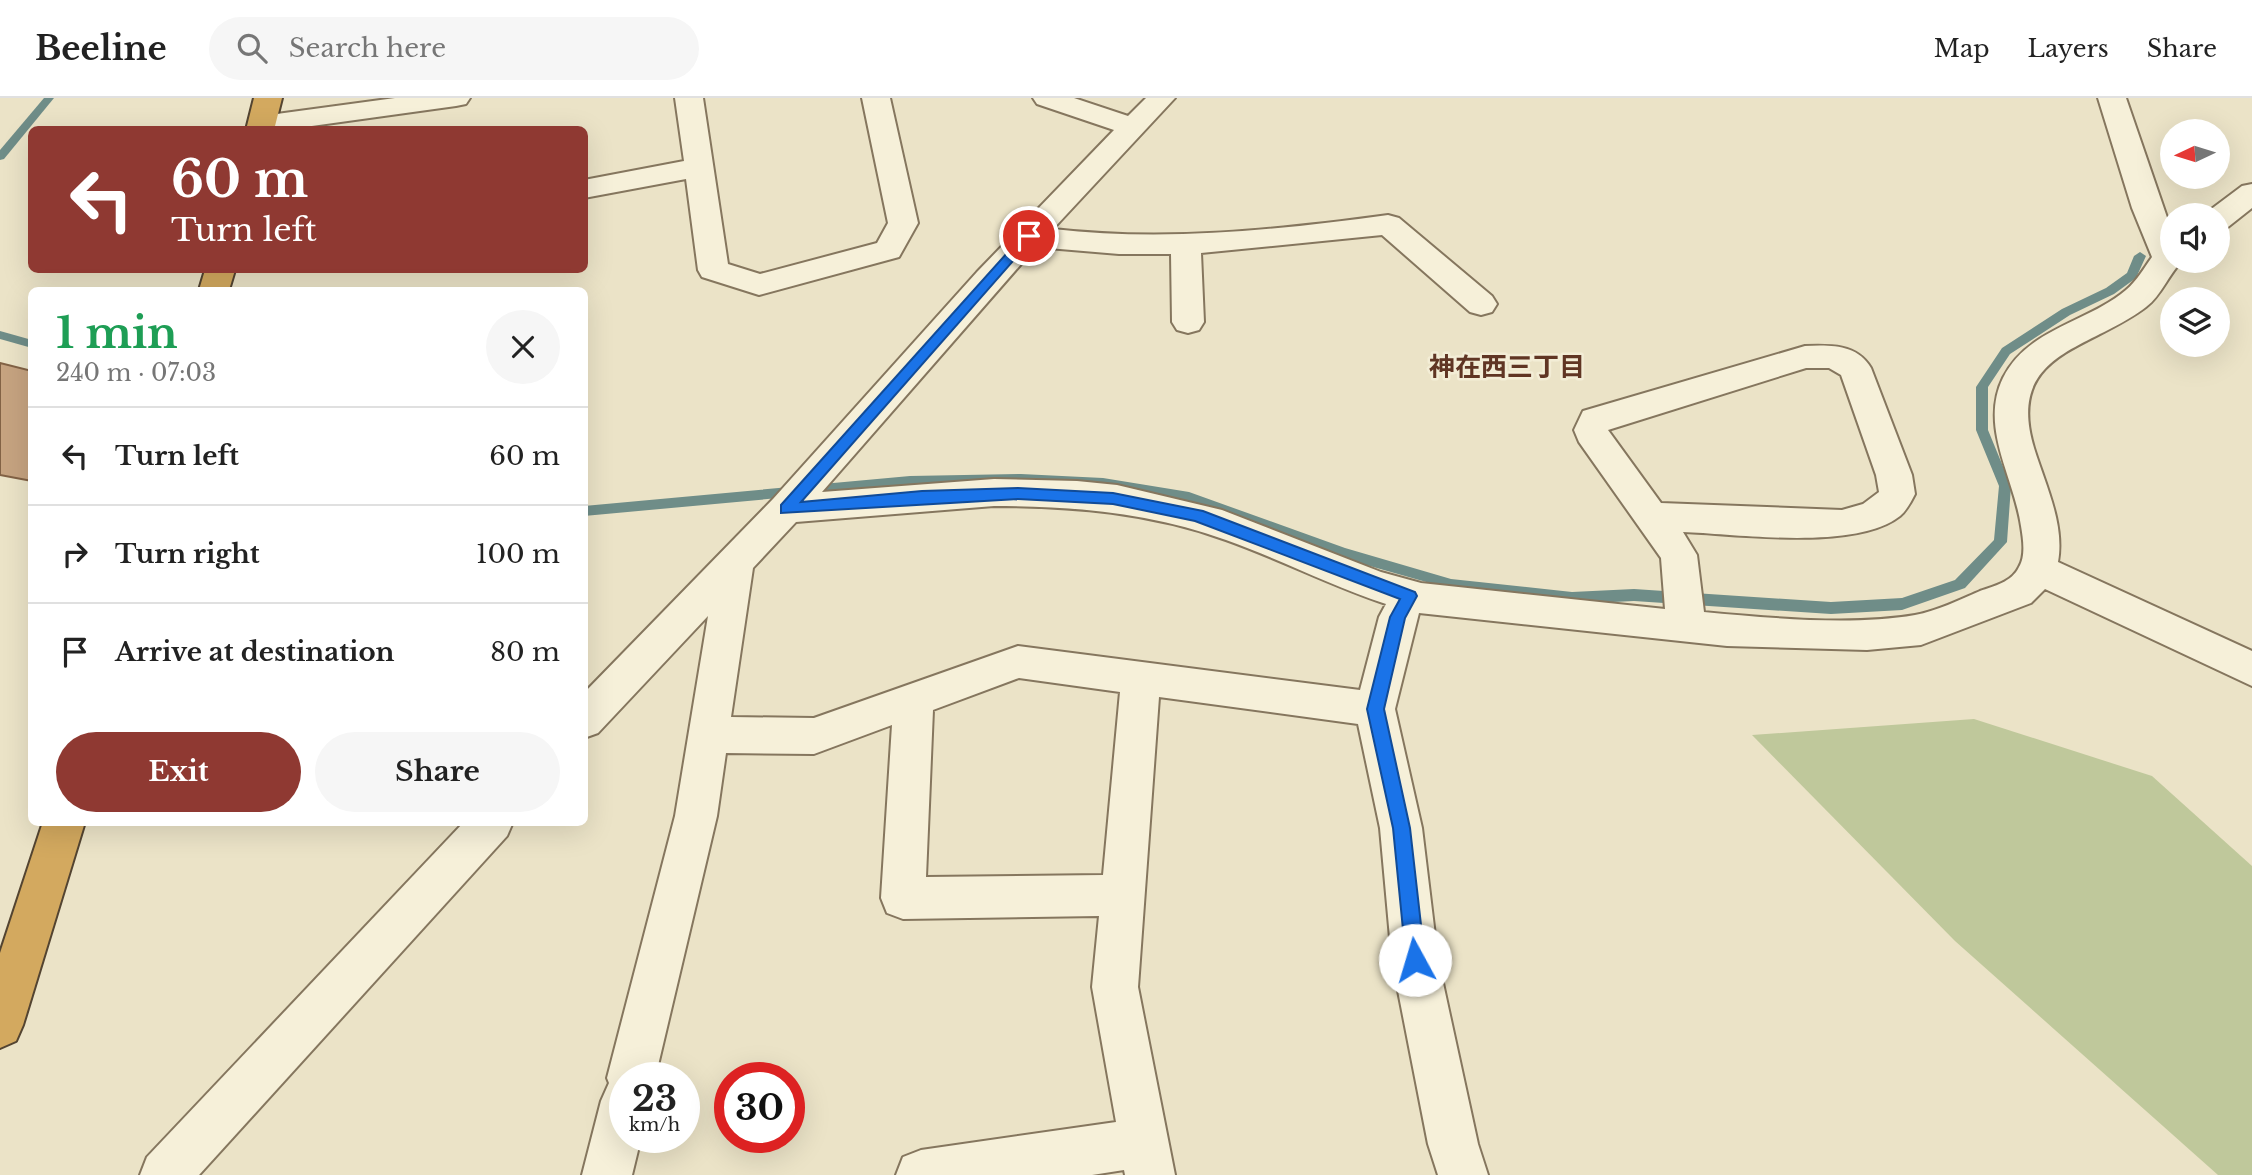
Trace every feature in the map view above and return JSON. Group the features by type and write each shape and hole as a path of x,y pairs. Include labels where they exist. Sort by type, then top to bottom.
{"highway":[{"path":"0,1025 63,826"}],"street":[{"path":"263,117 456,98"},
{"path":"689,98 713,270 759,285 888,250 903,223 876,98"},
{"path":"1046,98 1132,128"},
{"path":"588,717 817,476 1029,236 1161,98"},
{"path":"2112,98 2147,208 2160,236"},
{"path":"588,187 700,167"},
{"path":"2230,210 2252,193"},
{"path":"1029,236 1088,245 1186,246 1274,239 1388,225 1481,304"},
{"path":"1186,246 1188,323"},
{"path":"786,509 990,494 1113,498 1197,516 1409,596 1684,610 1803,634 1919,631 2019,593 2035,579 2045,549 2014,436 2011,397 2028,363 2080,328 2111,315 2141,296 2160,268"},
{"path":"1652,517 1842,524 1875,514 1889,505 1897,494 1894,475 1855,369 1835,356 1805,357 1595,420 1591,430 1596,442 1679,555 1684,610"},
{"path":"635,1062 696,816 735,564"},
{"path":"2038,569 2252,669"},
{"path":"1409,596 1398,617 1375,709 1401,828 1415,960 1453,1144 1463,1175"},
{"path":"710,736 814,736 1018,662 1375,709"},
{"path":"920,1175 1147,1159 1115,987 1141,680"},
{"path":"914,699 903,898 1122,895"},
{"path":"165,1175 488,826"},
{"path":"607,1175 612,1153"}],"green space":[{"path":"1974,719 2152,776 2252,866 2252,1175 2218,1175 1955,941 1752,735"}],"building":[{"path":"0,363 28,370 28,480 0,475"}],"waterway":[{"path":"0,157 49,98"},
{"path":"588,511 910,481 1021,479 1103,483 1189,497 1343,553 1451,584 1572,598 1634,595 1831,608 1902,604 1960,584 2000,542 2005,486 1982,430 1982,387 2006,351 2066,312 2110,291 2132,275 2140,256"},
{"path":"0,335 28,343"}],"district":[{"name":"神在西三丁目","path":"1507,367"}],"route":[{"path":"1029,236 786,509 922,497 1018,494 1113,498 1197,516 1259,537 1326,566 1409,596 1398,617 1375,709 1401,828 1415,960"}]}
